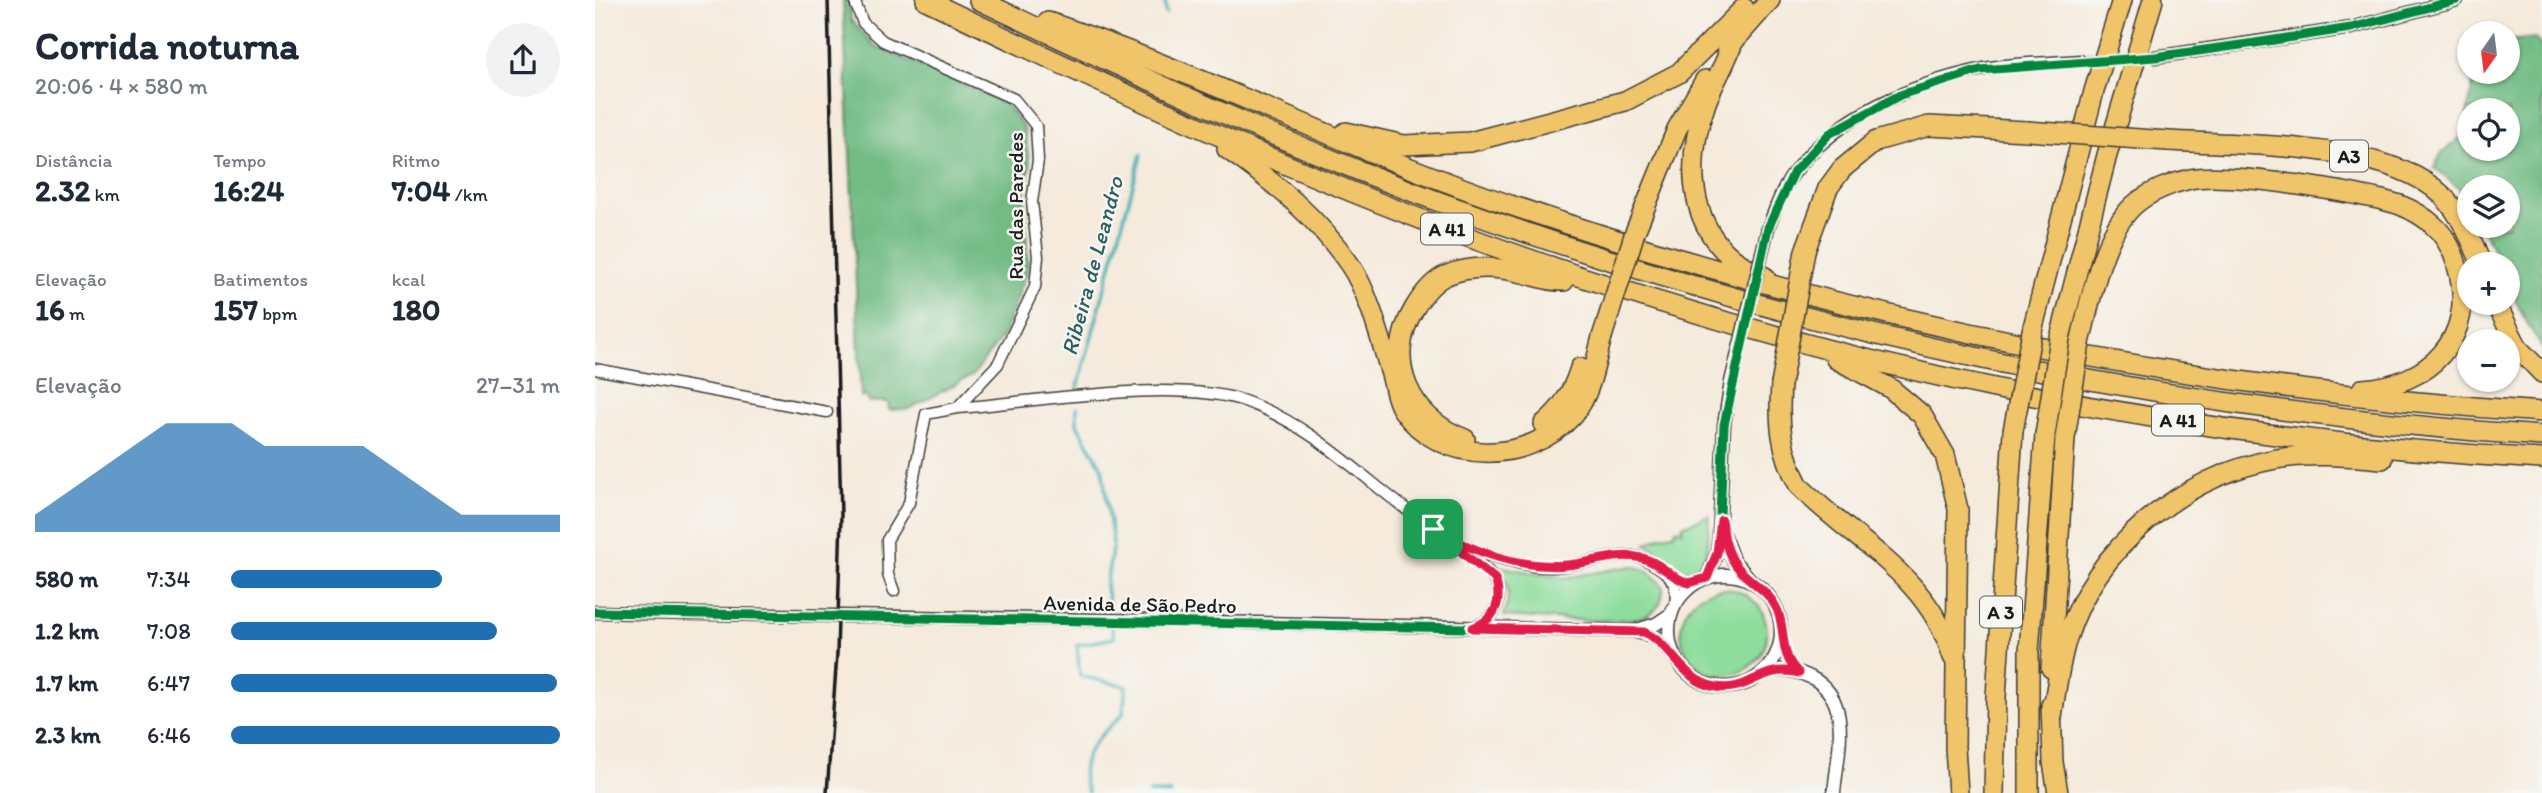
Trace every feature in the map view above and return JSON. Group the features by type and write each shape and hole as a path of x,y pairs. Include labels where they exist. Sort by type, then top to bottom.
{"highway":[{"name":"A 41","path":"926,0 1192,125 1387,207 1587,279 1799,342 1919,371 2085,405 2259,432 2542,459"},
{"name":"A 41","path":"981,0 1220,112 1391,183 1605,259 1771,309 1967,358 2200,401 2380,423 2542,436"},
{"path":"981,0 1096,38 1283,117 1526,210 1700,267 1821,300 2095,360 2303,391 2542,412"},
{"path":"1629,230 1700,87 1734,39 1770,0"},
{"name":"A 3","path":"1994,793 1996,697 2013,430 2032,331 2094,91 2122,0"},
{"name":"A 3","path":"2027,790 2029,651 2045,435 2060,338 2125,88 2153,0"},
{"path":"1192,125 1296,201 1351,266 1378,331 1401,408 1419,428 1439,442 1483,453 1514,450 1549,436 1573,415 1586,395 1597,335 1629,230 1666,124 1747,4"},
{"path":"1283,117 1404,145 1470,142 1502,135 1625,101 1655,86 1679,73 1747,4"},
{"path":"1734,39 1696,133 1692,171 1699,205 1711,233 1733,259 1773,282 1821,300"},
{"name":"A3","path":"1957,670 1943,628 1926,600 1799,486 1788,464 1781,439 1778,417 1781,385 1805,251 1828,188 1842,169 1876,141 1929,126 2351,156 2407,171 2442,195 2477,252"},
{"path":"2058,793 2052,717 2052,629 2065,438 2080,343 2094,287 2115,230 2134,205 2164,187 2193,178 2228,178 2347,193 2402,206 2433,225 2454,252 2464,289 2459,326 2445,353 2415,376 2397,384 2368,389 2303,391"},
{"path":"1587,279 1557,282 1509,269 1483,267 1445,275 1423,294 1403,328 1400,369 1418,406 1447,431 1464,439 1483,441 1516,437 1545,424 1560,409 1573,390 1597,335"},
{"path":"2502,315 2518,348 2542,373"},
{"path":"1799,342 1890,387 1922,415 1945,455 1958,509 1955,747 1958,793"},
{"path":"2052,717 2062,656 2085,597 2120,546 2159,511 2203,483 2266,461 2338,456 2397,460 2439,451"}],"street":[{"name":"Rua das Paredes","path":"854,0 863,23 883,41 1014,99 1037,126 1038,160 1032,202 1038,257 1035,287 998,364 957,408"},
{"path":"2155,57 2351,28 2457,0"},
{"path":"1674,608 1701,580 1717,553 1721,520 1721,462 1731,382 1768,228 1794,172 1829,134 1859,115 1900,95 1980,70 2080,61"},
{"path":"595,369 828,412"},
{"path":"894,591 888,575 887,540 909,503 926,414 957,408 1151,392 1195,392 1245,401 1290,421 1340,455 1495,579 1499,592 1494,612 1483,624 1472,628"},
{"path":"1721,520 1727,550 1733,560 1773,601 1778,612 1785,655 1799,673"},
{"path":"1433,529 1460,544 1536,566 1568,565 1628,556 1654,562 1680,580 1732,575 1756,584"},
{"path":"1665,571 1675,586 1674,608 1668,630 1675,657 1685,671 1699,682 1716,687 1733,687 1750,682 1773,662 1782,636"},
{"name":"Avenida de São Pedro","path":"1633,631 1656,624 1674,608"},
{"name":"Avenida de São Pedro","path":"595,612 1633,631 1658,638 1675,657"},
{"path":"1764,672 1787,669 1799,673 1828,690 1836,702 1840,717 1834,793"}],"green space":[{"path":"843,0 850,0 851,20 875,46 1006,104 1024,128 1030,165 1024,194 1028,269 1004,334 973,375 909,409 889,410 888,402 868,402 867,397 861,397"},
{"path":"2535,38 2542,47 2542,348 2520,308 2520,252 2495,252 2487,238 2520,238 2520,175 2457,175 2457,186 2434,168 2441,154 2457,140 2457,161 2520,161 2520,98 2470,98 2473,84 2520,84 2520,40"},
{"path":"1709,515 1708,544 1702,564 1696,569 1689,571 1678,566 1646,544 1661,536 1674,534 1676,529 1683,531 1682,526"},
{"path":"1496,566 1563,578 1633,566 1646,571 1660,582 1663,586 1662,596 1654,611 1635,619 1504,616 1508,590 1505,578"},
{"path":"1724,589 1748,596 1760,608 1767,632 1760,656 1748,668 1724,675 1700,668 1688,656 1681,632 1688,608 1700,596"}],"waterway":[{"name":"Ribeira de Leandro","path":"1165,0 1166,13"},
{"name":"Ribeira de Leandro","path":"1078,387 1141,155"},
{"name":"Ribeira de Leandro","path":"1077,407 1077,424 1102,468 1113,543 1106,585 1110,615"},
{"name":"Ribeira de Leandro","path":"1088,793 1083,769 1086,758 1098,739 1123,714 1126,686 1080,676 1077,645 1114,638 1111,623"},
{"name":"Ribeira de Leandro","path":"1149,793 1171,793"}],"tunnel":[{"path":"2080,61 2155,57"}],"railway":[{"path":"827,793 837,654 841,515 828,0"}],"cycle path":[{"path":"1707,578 1717,553 1719,538 1724,425 1768,228 1794,172 1829,134 1900,95 1980,70 2155,57 2255,43 2351,28 2457,0"},
{"path":"595,612 1633,631 1658,638 1675,657"}],"route":[{"path":"1721,520 1727,550 1733,560 1773,601 1781,624 1785,655 1790,665 1799,673 1787,669 1773,670 1764,672 1750,682 1733,687 1716,687 1699,682 1685,671 1658,638 1644,632 1472,628 1483,624 1494,612 1499,592 1495,579 1433,529 1460,544 1536,566 1568,565 1628,556 1642,557 1680,580 1695,583 1707,578 1714,562 1721,520"}]}
